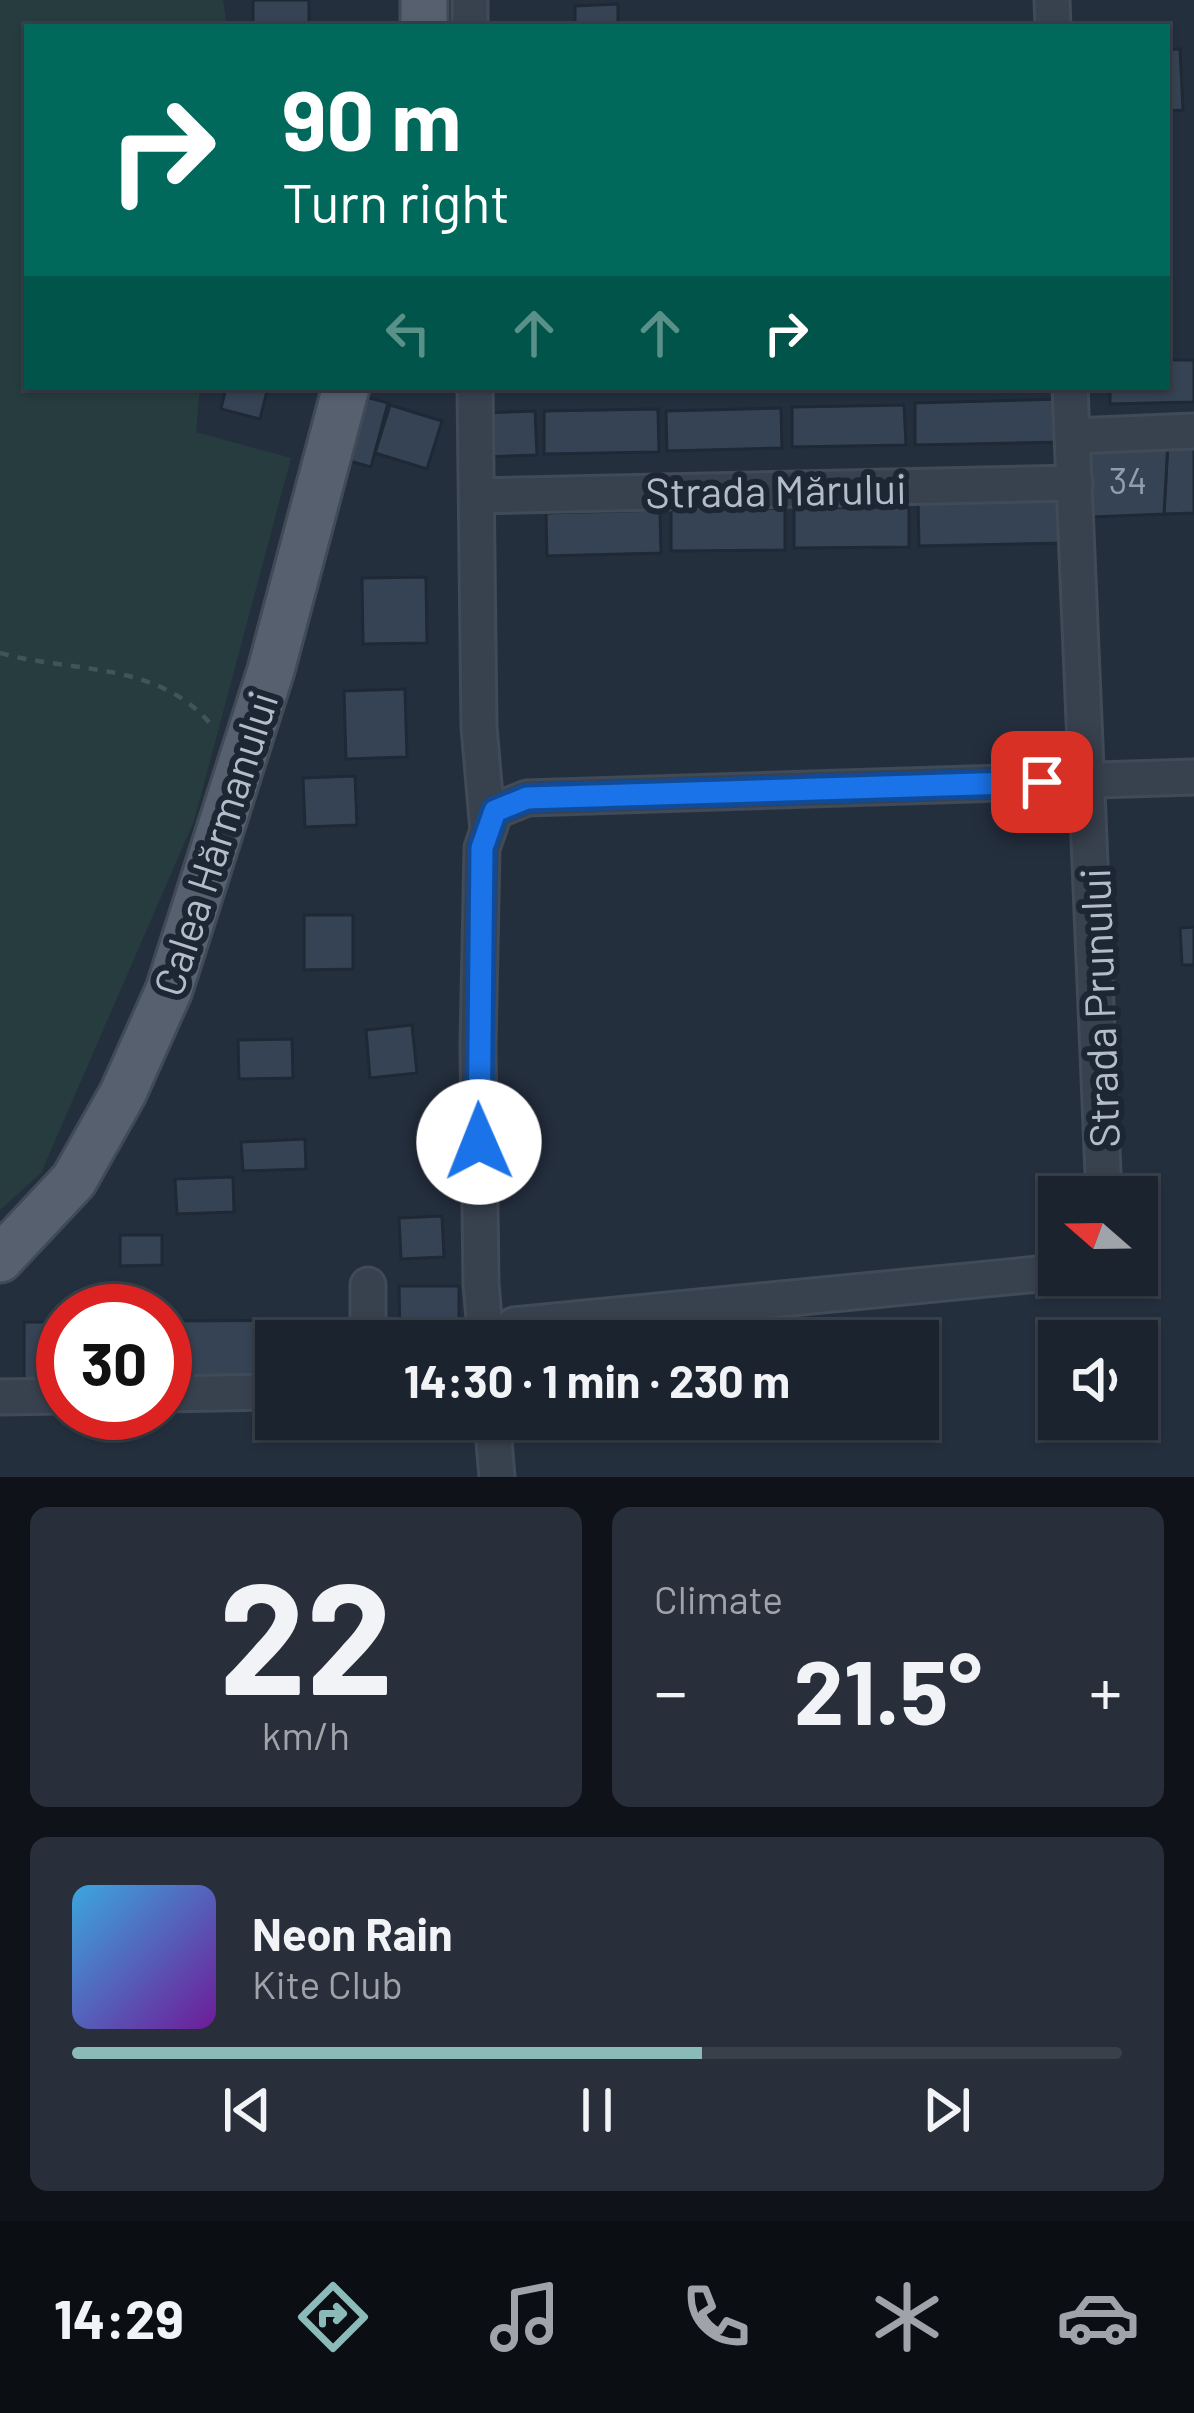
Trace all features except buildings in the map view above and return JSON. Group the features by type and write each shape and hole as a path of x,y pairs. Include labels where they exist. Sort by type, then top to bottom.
{"main road":[{"name":"Calea Hărmanului","path":"0,1259 74,1180 124,1093 169,990 242,765 345,390"}],"street":[{"path":"475,390 479,728 488,831"},
{"name":"Strada Prunului","path":"1070,390 1104,1176"},
{"path":"1072,436 1194,431"},
{"name":"Strada Mărului","path":"476,496 1075,483"},
{"path":"495,1320 481,1284 478,1047 482,848 495,811 527,798 1194,777"},
{"path":"619,1320 1038,1274"},
{"path":"368,1285 368,1320"},
{"path":"192,1394 255,1392"},
{"path":"0,1396 36,1396"},
{"path":"494,1440 497,1477"}],"path":[{"path":"0,653 34,663 140,676 157,683 200,711 242,765"}],"green space":[{"path":"0,0 223,0 227,24 24,24 24,390 200,390 196,432 291,458 194,821 41,1173 0,1210"}],"route":[{"path":"479,1142 482,848 495,811 527,798 1042,782"}]}
